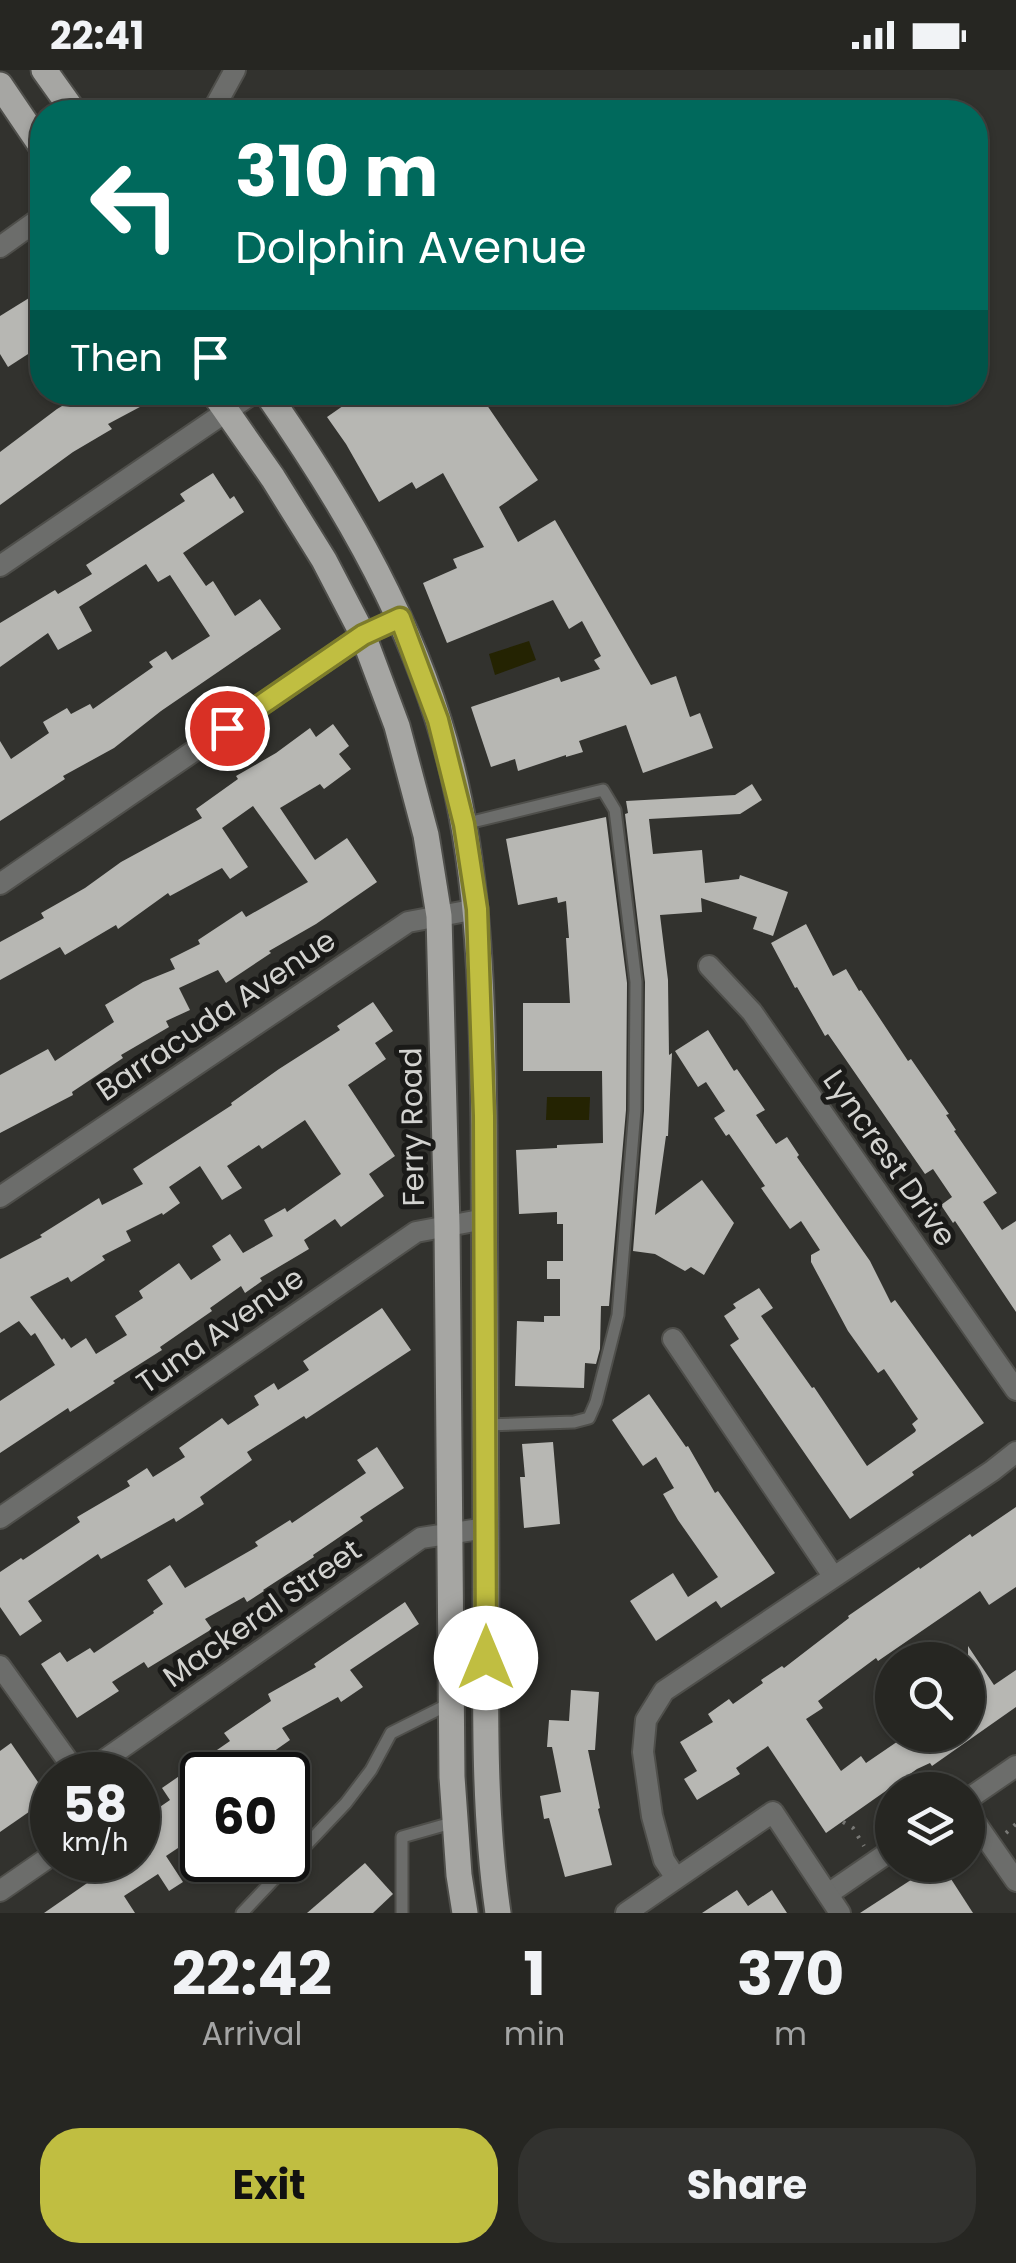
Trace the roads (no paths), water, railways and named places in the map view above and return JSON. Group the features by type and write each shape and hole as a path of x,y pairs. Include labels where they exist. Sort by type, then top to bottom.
{"main road":[{"path":"44,70 65,100"},
{"path":"0,86 30,130"},
{"name":"Ferry Road","path":"222,405 324,560 363,635 397,726 426,835 439,916 447,1226 451,1702 459,1875 465,1913"},
{"path":"275,405 314,462 400,618 438,720 464,824 477,909 485,1219 488,1802 498,1913"}],"street":[{"path":"219,100 235,70"},
{"path":"0,247 30,226"},
{"path":"0,566 216,405"},
{"path":"0,884 363,635 400,618"},
{"name":"Barracuda Avenue","path":"0,1198 408,922 477,909"},
{"name":"Lyncrest Drive","path":"708,966 752,1012 1016,1390"},
{"name":"Tuna Avenue","path":"0,1518 416,1232 485,1219"},
{"path":"673,1339 834,1576"},
{"path":"676,1878 664,1860 652,1816 642,1752 646,1720 654,1704 676,1681 1016,1452"},
{"name":"Mackeral Street","path":"114,1752 421,1538 486,1528"},
{"path":"0,1666 64,1752"},
{"path":"985,1787 1016,1766"},
{"path":"626,1913 772,1812 840,1913"},
{"path":"985,1836 1016,1881"},
{"path":"828,1894 875,1861"},
{"path":"0,1891 30,1870"}],"lane":[{"path":"464,824 603,790 615,810 636,982 635,1110 618,1315 596,1402 589,1418 574,1422 486,1425"},
{"path":"242,1913 346,1803 371,1770 391,1733 451,1702"},
{"path":"402,1913 402,1837 456,1822"}]}
